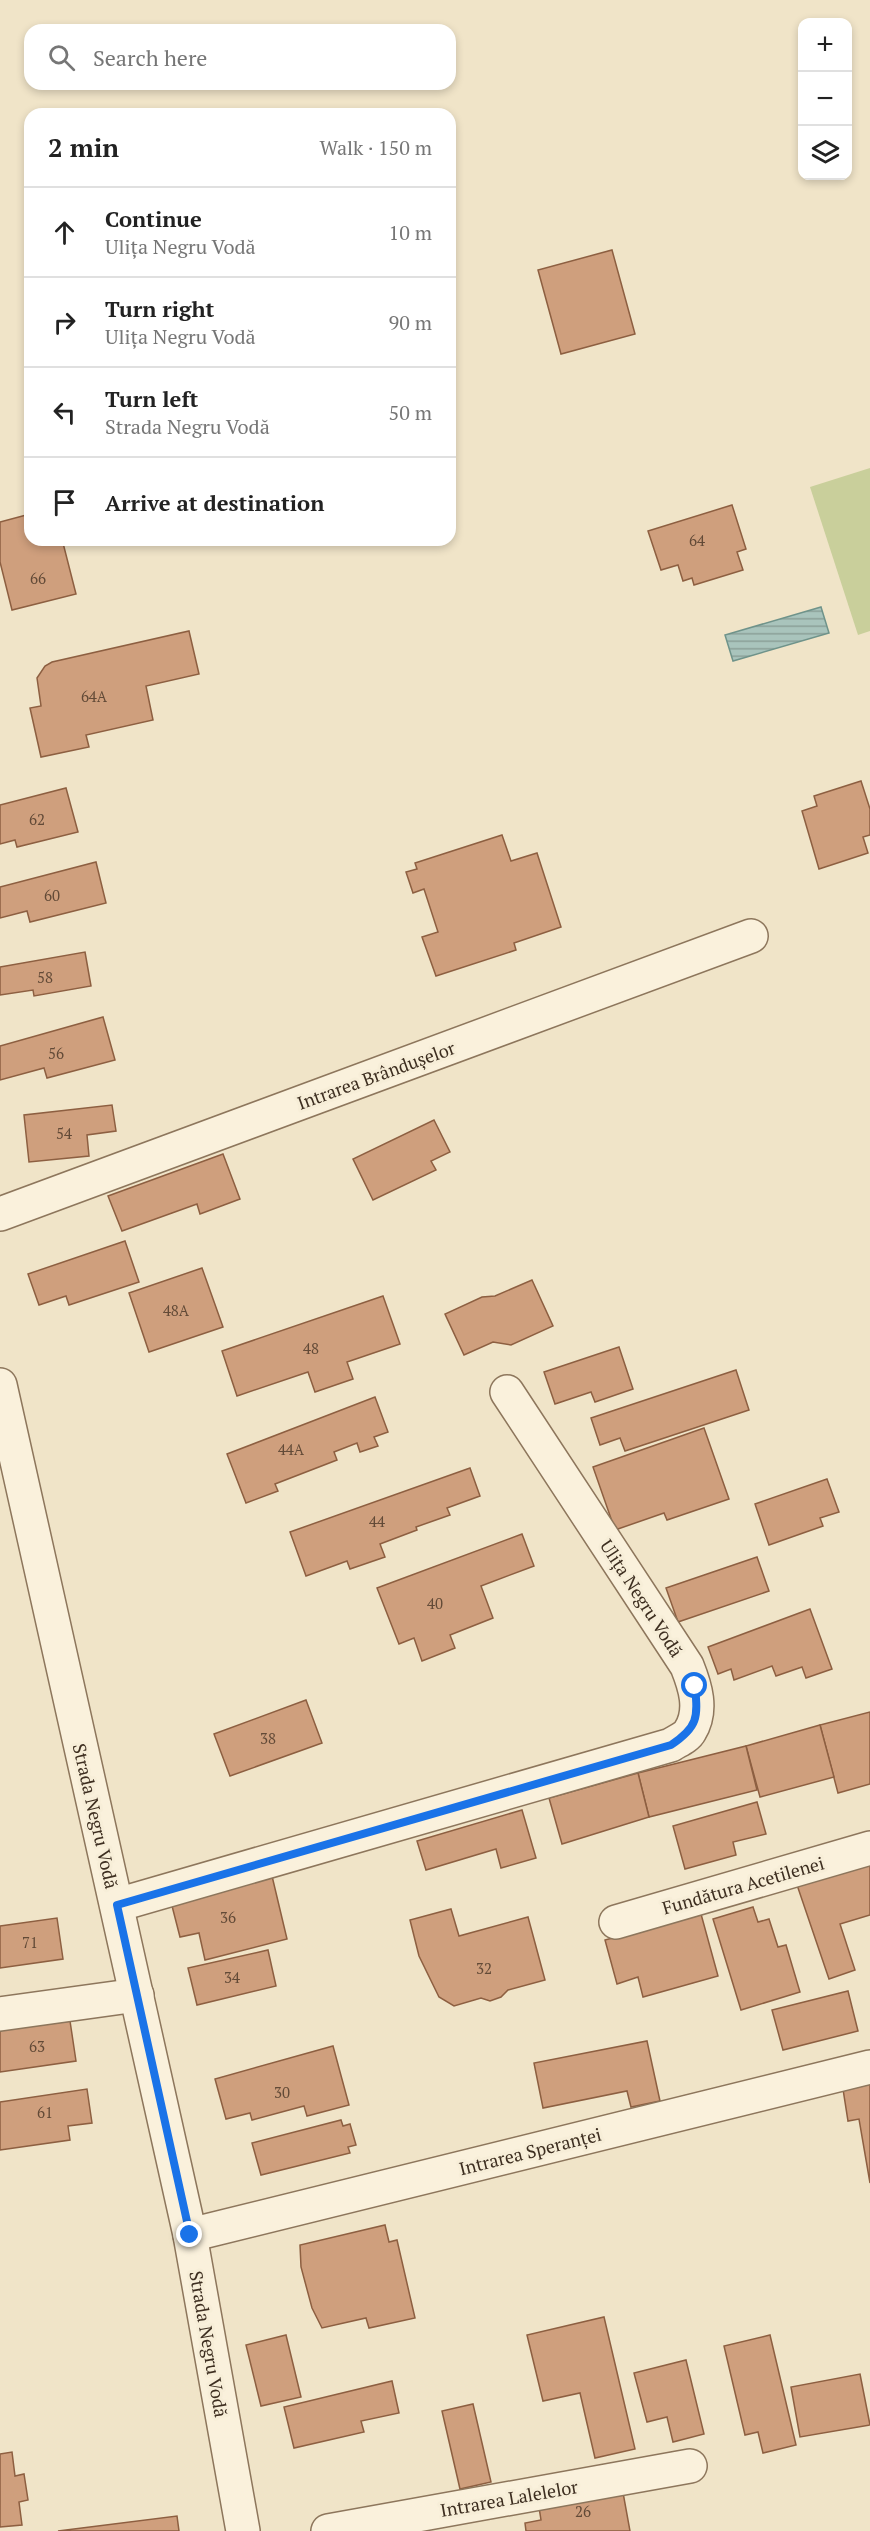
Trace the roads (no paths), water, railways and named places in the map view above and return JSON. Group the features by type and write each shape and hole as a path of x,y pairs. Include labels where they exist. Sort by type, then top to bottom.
{"street":[{"name":"Intrarea Brândușelor","path":"0,1214 751,936"},
{"name":"Strada Negru Vodă","path":"0,1385 190,2235 243,2531"},
{"name":"Ulița Negru Vodă","path":"117,1905 671,1745 690,1732 698,1709 695,1686 687,1666 507,1392"},
{"name":"Fundătura Acetilenei","path":"616,1922 870,1848"},
{"path":"0,2014 136,1995"},
{"name":"Intrarea Speranței","path":"190,2235 870,2067"},
{"name":"Intrarea Lalelelor","path":"328,2531 690,2466"}],"water":[{"path":"821,607 829,633 733,661 725,635"}]}
